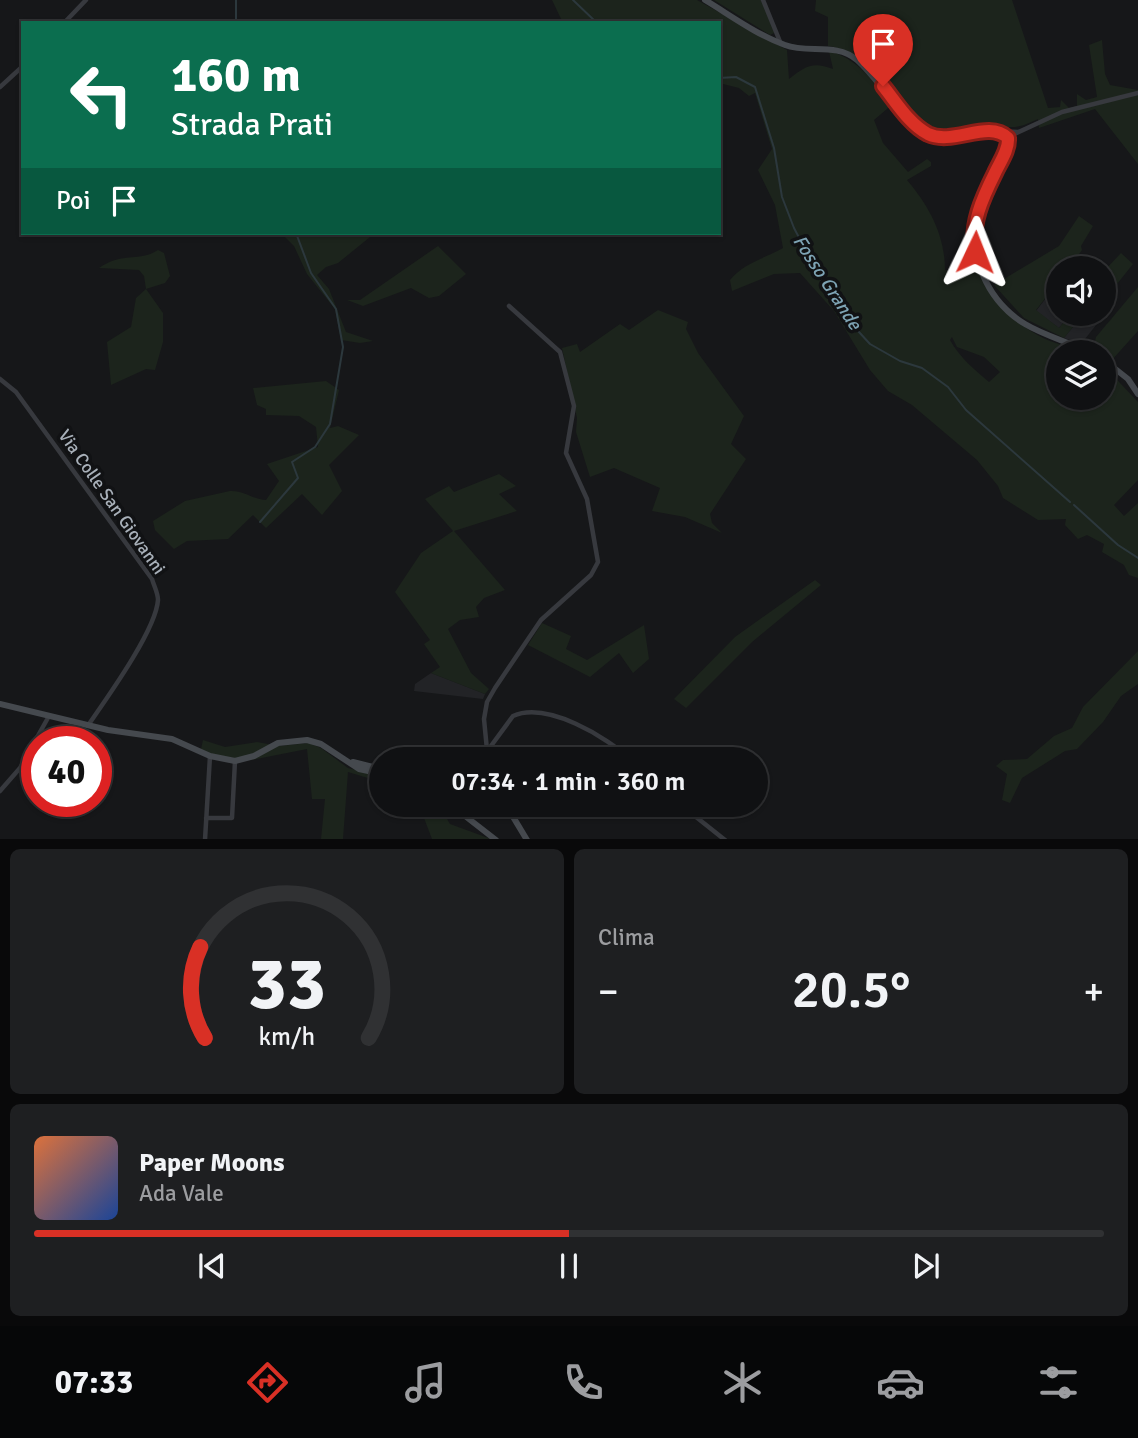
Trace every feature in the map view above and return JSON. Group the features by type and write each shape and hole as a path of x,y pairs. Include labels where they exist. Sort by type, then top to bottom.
{"street":[{"path":"66,21 86,0"},
{"path":"705,0 781,44 835,50 851,56 883,86 912,121 930,135 947,138 999,131 1019,132"},
{"path":"763,0 781,44"},
{"path":"0,87 21,67"},
{"path":"1008,138 1062,112 1138,93"},
{"path":"999,131 1008,138"},
{"path":"1019,132 1007,149 983,196 975,222 977,261 988,285 1011,313 1025,324 1062,340"},
{"path":"1007,149 1008,138"},
{"path":"487,747 484,719 495,688 541,620 591,575 597,562 587,499 566,453 574,406 560,352 509,306"},
{"path":"1116,370 1128,379 1138,394"},
{"name":"Via Colle San Giovanni","path":"0,379 16,392 90,492 152,579 157,592 158,600 151,621 89,724"},
{"path":"0,704 172,739 210,756 235,761 288,741 307,740 328,745 359,765 369,765"},
{"path":"0,791 20,768 50,714"},
{"path":"489,747 513,716 543,714 599,736 614,747"},
{"path":"321,744 359,769 369,771"},
{"path":"205,839 210,756"},
{"path":"206,818 232,818 235,761"},
{"path":"467,817 495,839"},
{"path":"513,817 527,839"},
{"path":"697,817 725,839"}],"shaded area":[{"path":"552,0 697,0 787,50 789,79 810,66 820,65 833,69 829,51 848,59 865,72 894,103 874,120 883,143 908,172 927,159 931,162 931,166 907,180 922,200 939,233 945,270 958,272 973,258 985,283 1001,305 1021,324 1048,340 1046,410 1116,410 1116,379 1138,402 1138,480 1114,505 1124,516 1138,503 1138,578 1129,575 1124,565 1102,552 1104,544 1087,535 1078,539 1065,525 1066,519 1038,520 1003,498 998,486 977,460 912,405 888,391 870,370 834,311 800,273 774,274 732,291 730,280 735,274 783,248 775,205 758,170 772,149 755,93 749,96 739,88 721,84 721,21 562,21","holes":["952,337 957,347 984,357 1000,372 989,382 958,352 950,340"]},
{"path":"714,0 761,0 776,32 770,35"},
{"path":"816,0 1012,0 1048,108 1060,107 1061,100 1069,108 1077,106 1077,94 1086,100 1097,97 1089,45 1102,40 1105,74 1110,85 1138,90 1138,164 1095,109 1039,128 1038,119 1016,127 986,126 949,132 937,131 923,125 862,61 847,51 828,46 828,17 815,11"},
{"path":"1079,216 1093,226 1078,256 1046,256 1046,297 1036,310 1046,318 1046,326 1074,326 1064,338 1024,318 994,285 1059,246"},
{"path":"283,235 373,235 338,263 326,267 317,275 329,289 346,332 373,341 360,343 341,340 335,309 307,274 294,246"},
{"path":"438,246 466,274 439,296 429,298 411,288 363,306 347,300 360,300"},
{"path":"158,250 164,253 170,276 165,283 146,289 144,276 139,270 99,268 116,260 143,256"},
{"path":"1121,253 1133,264 1116,285 1116,258"},
{"path":"1138,287 1138,331 1116,355 1116,340 1095,340 1105,326 1116,326 1116,313"},
{"path":"146,289 163,313 163,342 155,370 146,369 111,385 107,342 131,327 136,298"},
{"path":"1046,298 1046,318 1036,311"},
{"path":"658,310 688,322 686,329 698,353 744,416 731,444 746,459 710,514 712,523 722,533 685,517 652,511 660,488 614,468 590,477 576,432 577,418 562,348 577,344 580,352 620,324 629,330"},
{"path":"1074,326 1095,326 1084,340 1064,338"},
{"path":"326,381 339,390 330,428 338,426 359,435 329,465 342,491 322,515 302,494 266,528 253,515 228,539 187,541 174,549 155,530 153,521 185,501 230,491 266,500 279,481 267,464 318,447 316,427 299,416 266,415 266,409 257,405 253,388"},
{"path":"499,474 516,486 499,494 517,511 454,531 505,590 484,598 476,607 479,617 460,620 448,629 471,673 489,689 485,694 431,673 440,667 424,644 430,640 395,592 421,553 453,531 425,499 449,486 454,492"},
{"path":"815,580 821,585 752,642 686,708 674,699 735,637"},
{"path":"542,623 571,636 566,649 587,660 644,625 649,659 633,673 619,653 590,677 528,645"},
{"path":"1138,651 1138,684 1121,696 1103,722 1077,749 1065,751 1022,778 1010,803 1002,800 1007,774 996,766 1003,760 1027,759 1054,736 1072,728 1083,707"},
{"path":"431,673 485,694 483,699 414,691 415,684"},
{"path":"203,740 225,747 257,742 279,746 309,743 321,748 348,768 369,773 369,778 348,772 343,839 321,839 325,799 312,799 307,749 252,760 207,757 201,749"},
{"path":"424,817 446,817 450,824 491,839 432,839"}],"waterway":[{"path":"236,0 236,21"},
{"name":"Fosso Grande","path":"573,0 595,21"},
{"name":"Fosso Grande","path":"721,78 736,77 755,87 774,148 782,197 794,228 825,287 847,319 870,344 900,361 922,368 948,387 966,410 1070,502"},
{"path":"260,522 298,478 292,462 315,447 330,424 343,347 336,309 311,273 297,235"},
{"name":"Fosso Grande","path":"1074,505 1118,545 1138,558"}],"route":[{"path":"883,86 912,121 930,135 947,138 996,131 1002,132 1008,138 1007,149 979,208 975,222 975,252"}]}
